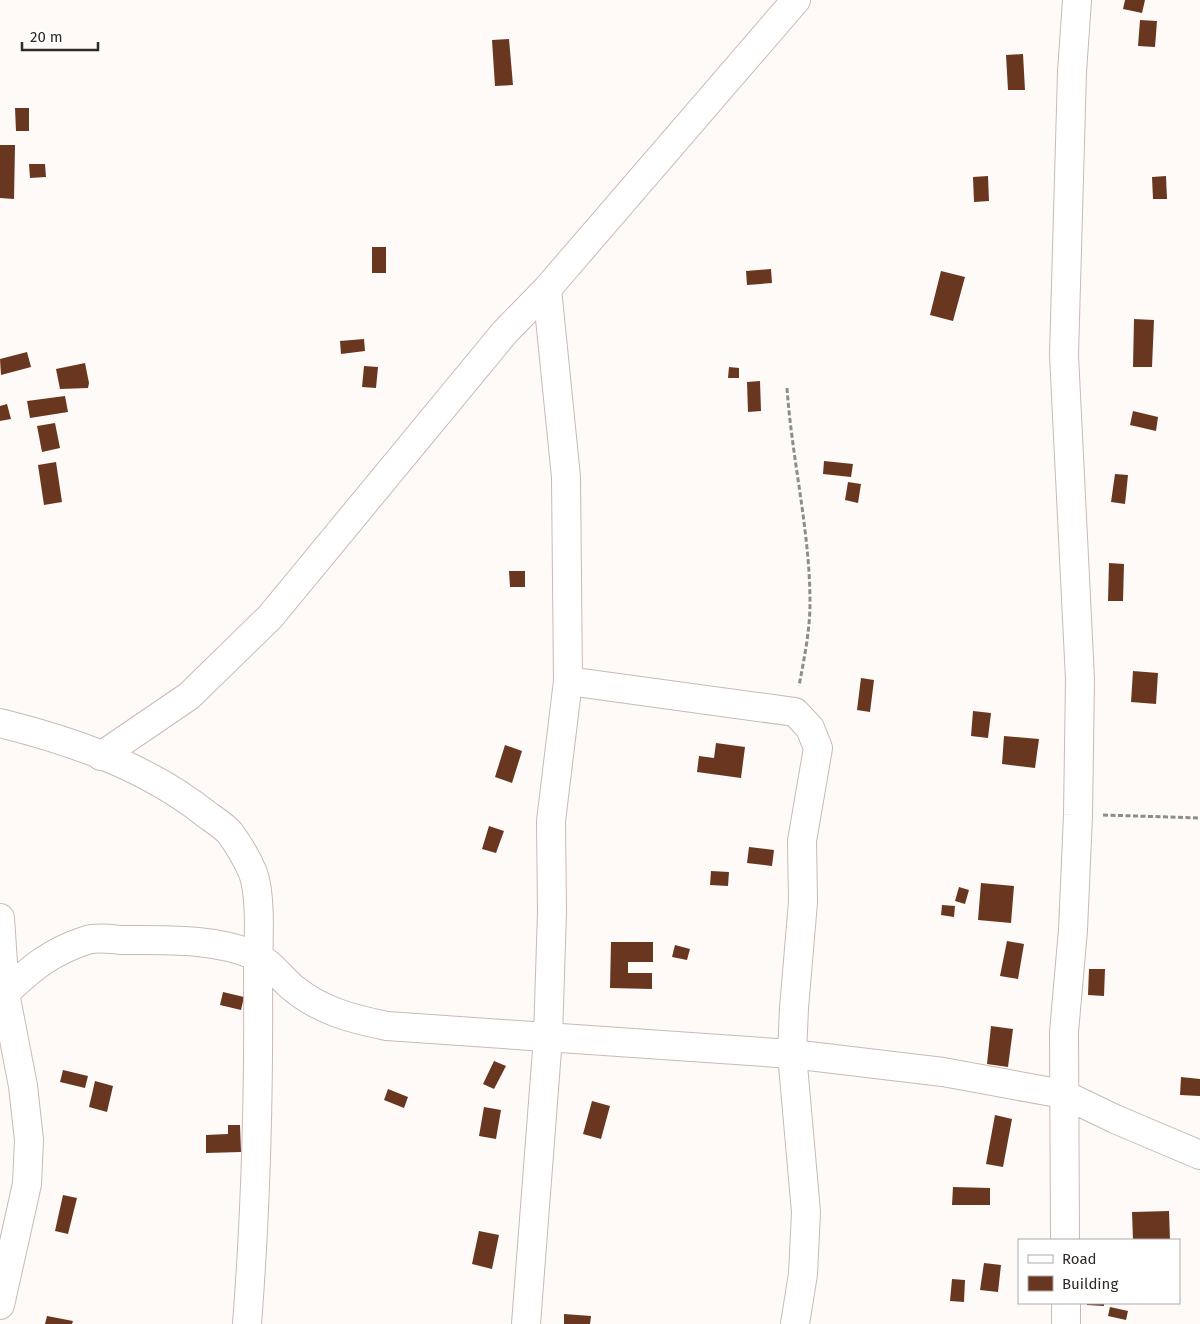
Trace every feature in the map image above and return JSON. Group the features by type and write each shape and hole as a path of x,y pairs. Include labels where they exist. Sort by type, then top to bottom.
{"street":[{"path":"101,756 189,696 270,618 505,332 547,289 796,0"},
{"path":"1065,1239 1064,1032 1073,930 1078,815 1080,679 1064,355 1072,72 1076,0"},
{"path":"526,1324 548,1037 552,912 551,821 568,681 566,477 547,289"},
{"path":"568,681 794,712 810,728 818,748 802,841 803,902 792,1054 806,1212 803,1274 795,1324"},
{"path":"0,723 25,729 101,756 154,778 186,798 230,833 253,874 258,905 259,1071 254,1219 247,1324"},
{"path":"0,918 2,996 22,1086 29,1140 27,1184 0,1305"},
{"path":"2,996 32,967 72,946 90,939 158,939 234,948 258,957 292,988 318,1006 349,1018 387,1026 792,1054 943,1072 1063,1094 1115,1119 1200,1155"},
{"path":"1066,1304 1066,1324"}],"path":[{"path":"787,388 791,443 802,508 810,604 806,646 794,712"},
{"path":"1078,815 1200,818"}],"building":[{"path":"1125,0 1145,0 1142,13 1123,9"},
{"path":"1140,20 1157,21 1155,47 1138,46"},
{"path":"509,39 513,85 495,86 492,40"},
{"path":"1023,54 1025,90 1008,90 1006,55"},
{"path":"15,108 29,108 29,131 16,131"},
{"path":"0,145 15,145 14,199 0,198"},
{"path":"29,164 45,164 46,177 30,178"},
{"path":"988,176 989,201 974,202 973,177"},
{"path":"1166,176 1167,199 1153,199 1152,177"},
{"path":"372,247 386,247 386,273 372,273"},
{"path":"771,269 772,283 747,285 746,271"},
{"path":"941,271 965,277 953,321 930,315"},
{"path":"1134,319 1154,320 1152,367 1133,367"},
{"path":"364,339 365,351 341,354 340,341"},
{"path":"27,352 31,367 1,375 0,359"},
{"path":"85,363 89,383 88,388 60,389 56,369"},
{"path":"364,366 378,367 376,388 362,387"},
{"path":"729,367 739,368 739,378 728,378"},
{"path":"760,381 761,411 748,412 747,382"},
{"path":"65,396 68,412 30,418 27,401"},
{"path":"7,404 11,419 0,421 0,406"},
{"path":"1133,411 1158,417 1156,431 1130,425"},
{"path":"55,423 60,448 42,452 37,426"},
{"path":"824,461 853,464 851,477 823,474"},
{"path":"56,462 62,502 44,505 38,465"},
{"path":"1115,474 1128,475 1125,504 1111,502"},
{"path":"848,482 861,484 858,503 845,500"},
{"path":"1109,563 1124,564 1123,601 1108,601"},
{"path":"509,571 525,571 525,587 510,587"},
{"path":"1133,671 1158,673 1156,704 1131,702"},
{"path":"861,678 874,680 870,712 857,710"},
{"path":"973,711 991,713 988,738 971,736"},
{"path":"1004,736 1039,739 1035,768 1002,764"},
{"path":"716,743 745,747 741,778 697,772 699,756 714,758"},
{"path":"505,745 522,751 512,783 495,777"},
{"path":"489,826 504,831 496,853 482,849"},
{"path":"749,847 774,850 772,866 747,863"},
{"path":"711,871 729,872 728,886 710,885"},
{"path":"981,883 1014,886 1011,923 978,920"},
{"path":"959,887 969,890 965,904 955,901"},
{"path":"942,905 955,906 954,917 941,915"},
{"path":"1007,941 1024,944 1018,979 1000,976"},
{"path":"611,942 653,942 653,962 628,962 628,973 652,973 652,989 610,988"},
{"path":"675,945 690,949 687,960 672,957"},
{"path":"1089,969 1105,969 1104,996 1088,995"},
{"path":"223,992 244,997 241,1010 220,1005"},
{"path":"991,1026 1013,1029 1008,1067 987,1064"},
{"path":"494,1061 506,1066 494,1089 483,1084"},
{"path":"63,1070 88,1076 85,1088 60,1082"},
{"path":"1181,1077 1200,1079 1200,1096 1180,1095"},
{"path":"95,1081 113,1086 107,1112 89,1107"},
{"path":"388,1089 408,1097 404,1108 384,1100"},
{"path":"592,1101 610,1106 601,1139 583,1134"},
{"path":"484,1107 501,1110 496,1139 479,1136"},
{"path":"995,1115 1012,1119 1003,1167 986,1164"},
{"path":"228,1125 240,1125 241,1152 206,1153 206,1135 228,1134"},
{"path":"953,1187 990,1188 990,1205 952,1205"},
{"path":"63,1195 77,1198 68,1234 55,1231"},
{"path":"1169,1211 1170,1239 1133,1239 1132,1212"},
{"path":"479,1231 499,1235 492,1269 472,1264"},
{"path":"984,1263 1001,1265 998,1292 980,1290"},
{"path":"952,1279 965,1280 964,1302 950,1301"},
{"path":"1104,1304 1104,1306 1087,1305"},
{"path":"1110,1307 1128,1311 1126,1320 1108,1316"},
{"path":"564,1314 591,1316 590,1324 564,1324"},
{"path":"47,1316 73,1321 72,1324 45,1324"}]}
